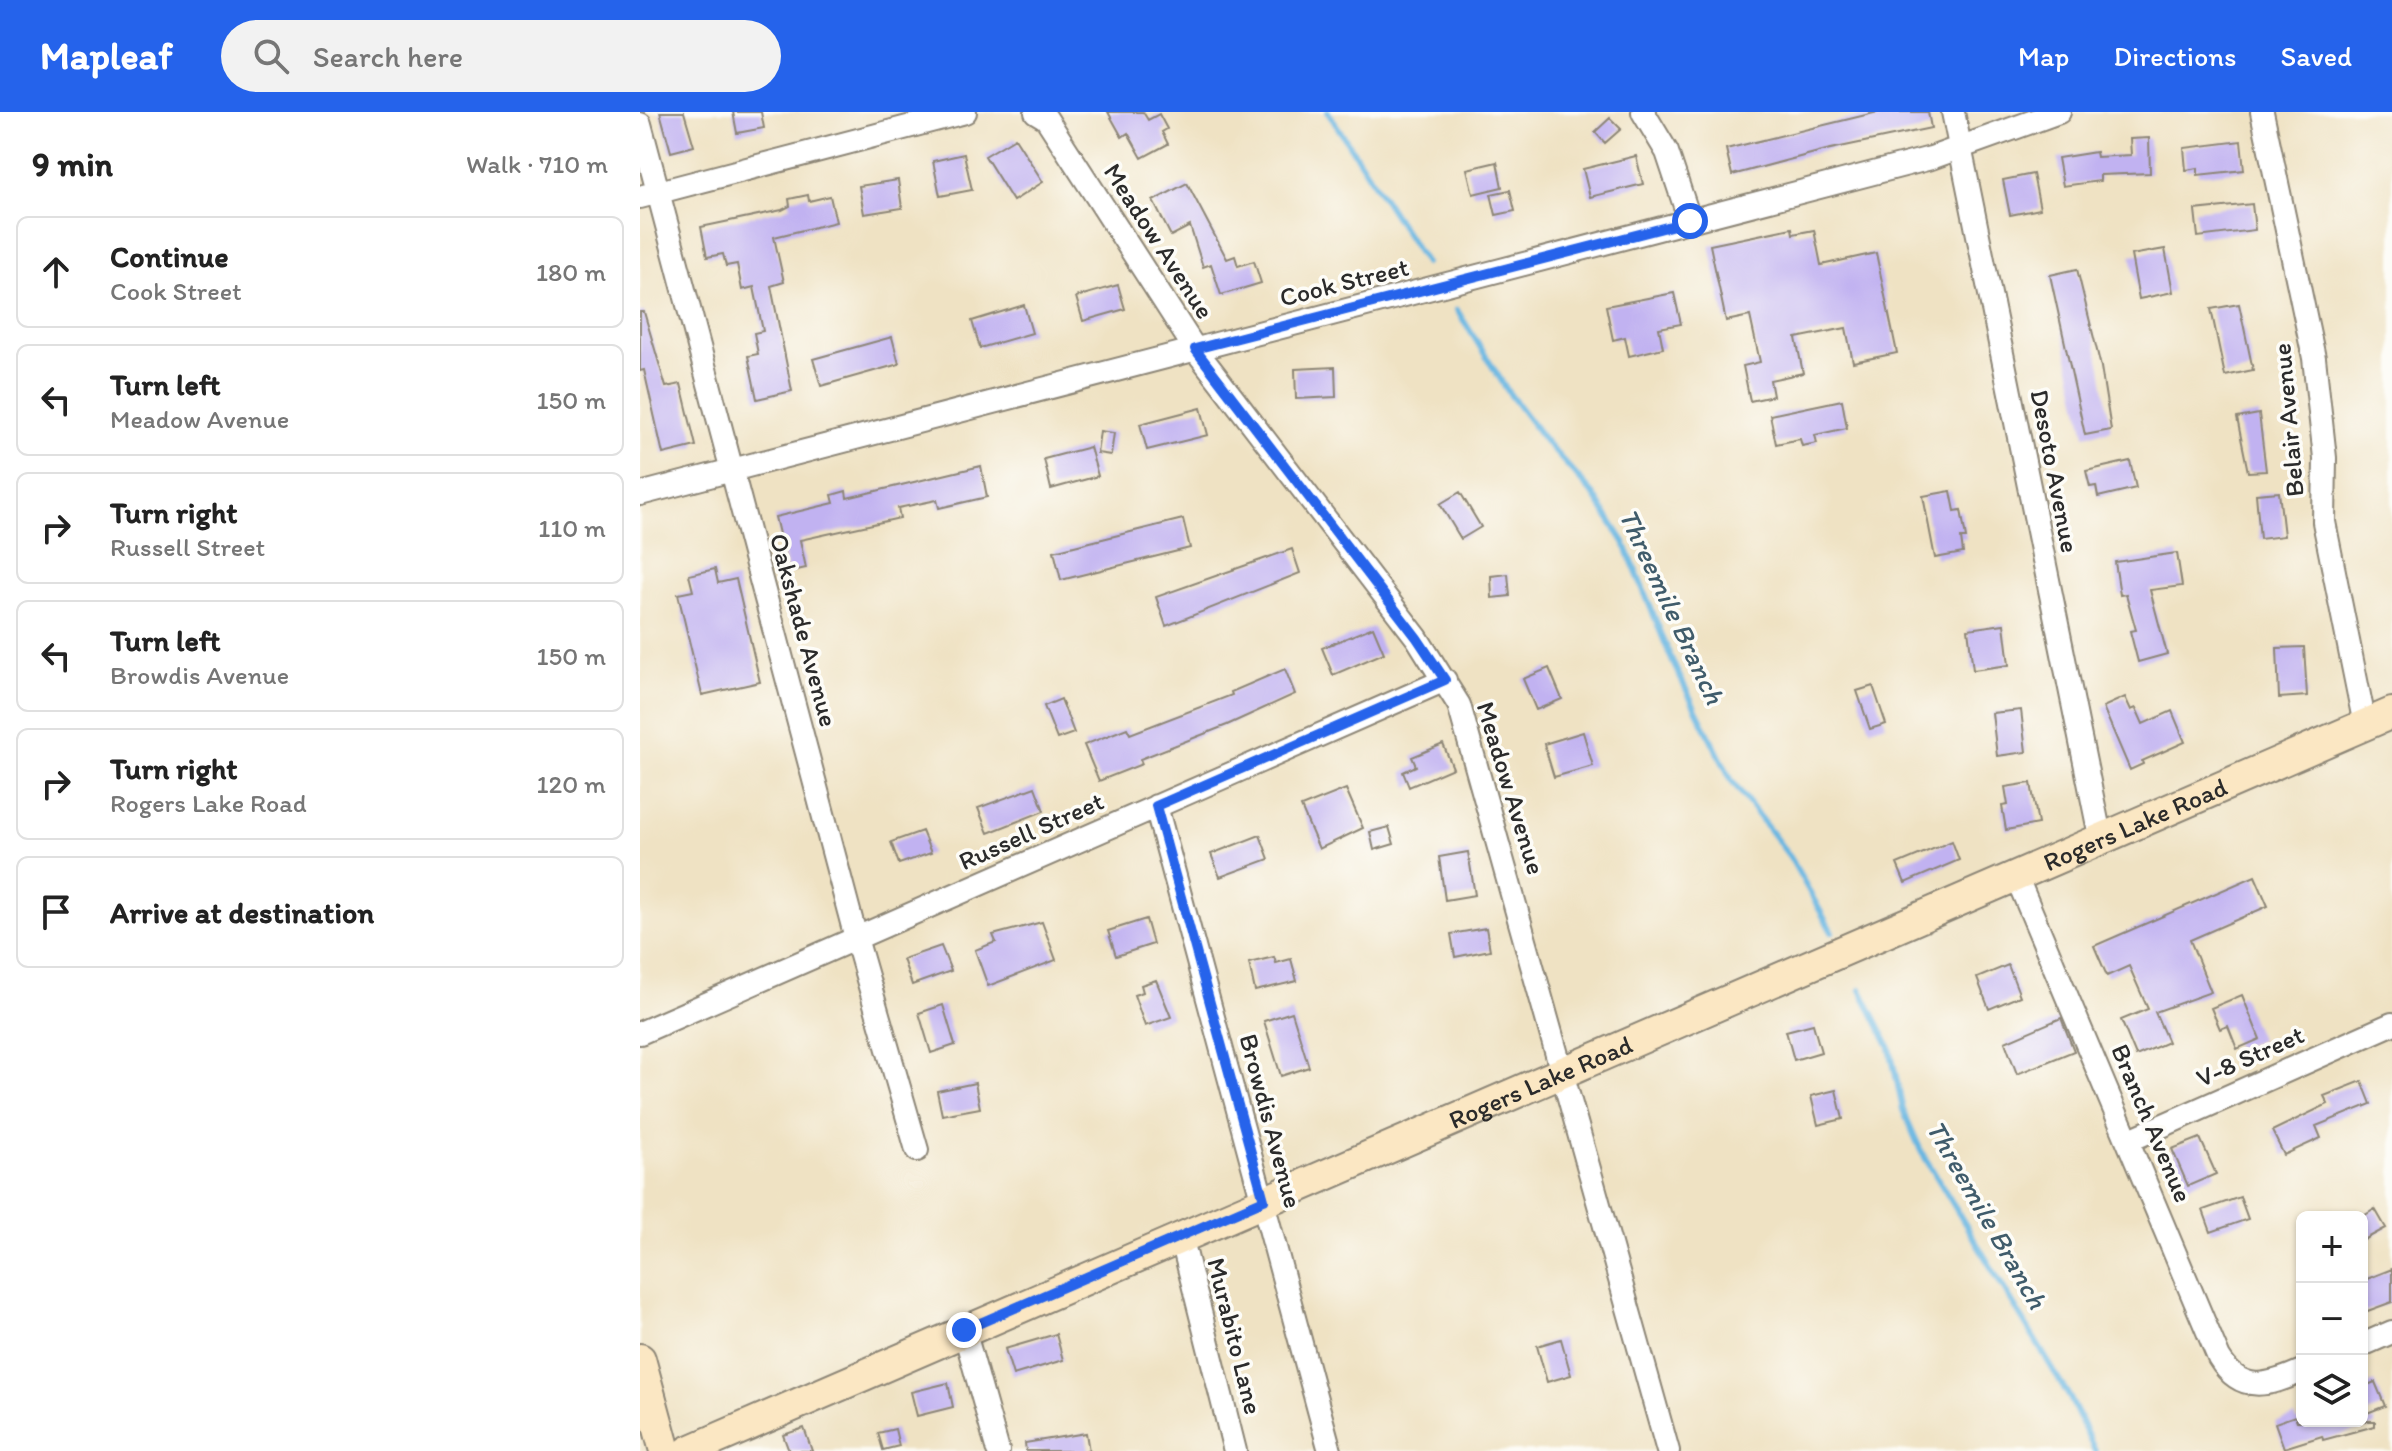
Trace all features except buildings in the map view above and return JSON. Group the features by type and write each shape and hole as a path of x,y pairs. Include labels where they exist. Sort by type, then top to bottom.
{"main road":[{"name":"Rogers Lake Road","path":"689,1451 2378,719"},
{"path":"640,1359 665,1451"}],"street":[{"path":"649,195 965,112"},
{"name":"Meadow Avenue","path":"1036,112 1046,118 1195,349 1417,638 1459,705 1668,1451"},
{"path":"1643,112 1667,152 1690,221"},
{"name":"Desoto Avenue","path":"1953,112 2101,841"},
{"name":"Cook Street","path":"640,494 1961,149 2059,112"},
{"name":"Belair Avenue","path":"2262,112 2314,358 2324,447 2324,522 2378,719"},
{"name":"Oakshade Avenue","path":"640,124 649,195 733,468 856,938 917,1150"},
{"name":"Russell Street","path":"640,1033 1445,680"},
{"name":"Browdis Avenue","path":"1156,806 1330,1451"},
{"name":"Branch Avenue","path":"2017,878 2130,1140 2219,1358 2227,1371 2244,1384 2260,1386 2296,1373"},
{"name":"V-8 Street","path":"2130,1140 2392,1024"},
{"name":"Murabito Lane","path":"1181,1236 1235,1451"},
{"path":"964,1330 998,1451"},
{"path":"2368,1342 2392,1332"}],"waterway":[{"name":"Threemile Branch","path":"1328,112 1425,263"},
{"name":"Threemile Branch","path":"1457,310 1509,393 1545,441 1593,494 1624,542 1674,665 1732,781 1790,857 1832,932"},
{"name":"Threemile Branch","path":"1861,990 1890,1048 1903,1110 1921,1151 2070,1398 2095,1451"}],"route":[{"path":"964,1330 1264,1200 1156,806 1445,680 1417,638 1195,349 1690,221"}]}
